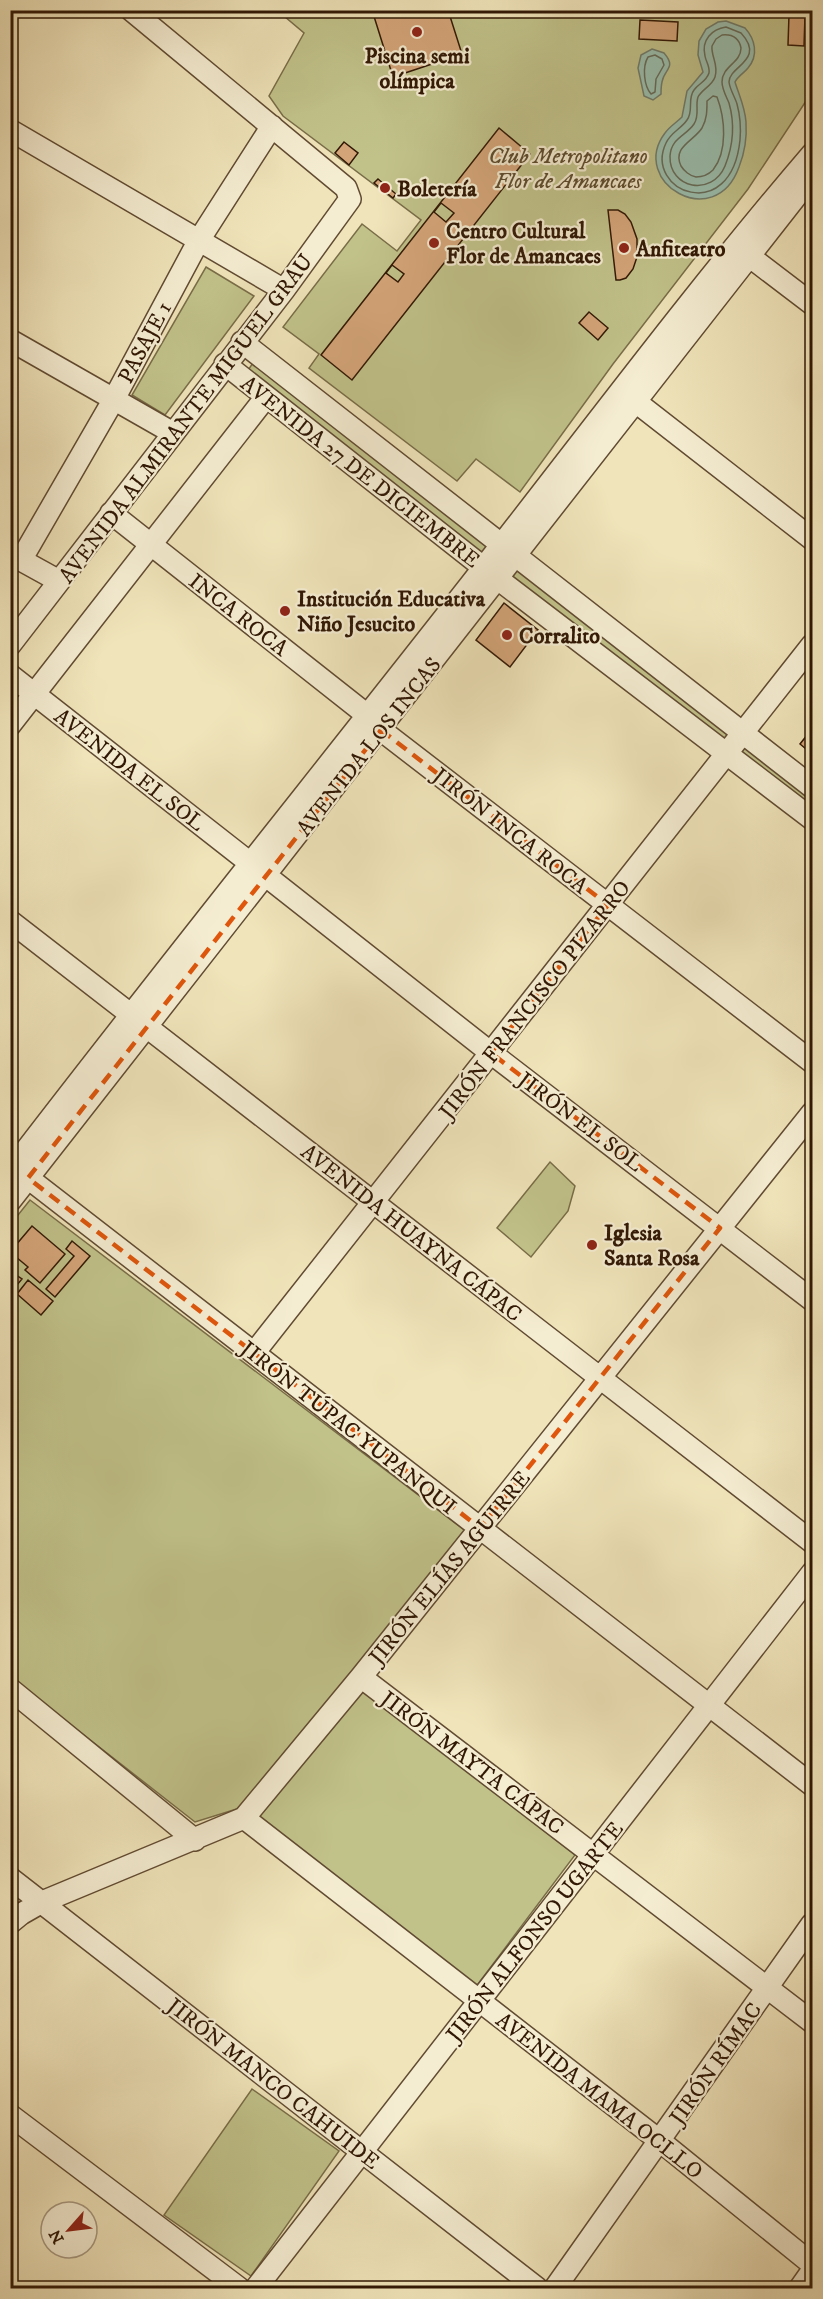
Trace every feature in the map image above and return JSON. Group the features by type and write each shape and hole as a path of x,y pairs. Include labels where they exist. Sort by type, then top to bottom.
{"street":[{"path":"131,10 272,126"},
{"name":"AVENIDA ALMIRANTE MIGUEL GRAU","path":"10,645 284,290 349,202 350,195 346,188 272,126"},
{"name":"PASAJE 1","path":"16,557 114,399 199,240 272,126"},
{"path":"10,130 284,290"},
{"name":"AVENIDA LOS INCAS","path":"10,1201 16,1170 138,1020 491,573 739,239 813,154"},
{"name":"AVENIDA LOS INCAS","path":"509,549 636,402 813,176"},
{"path":"749,256 813,304"},
{"path":"10,340 173,433"},
{"name":"AVENIDA 27 DE DICIEMBRE","path":"242,342 813,787"},
{"name":"AVENIDA 27 DE DICIEMBRE","path":"225,364 491,573 813,819"},
{"path":"10,725 266,397"},
{"path":"636,402 813,539"},
{"name":"INCA ROCA","path":"111,513 374,722"},
{"path":"16,557 59,581"},
{"name":"JIRÓN FRANCISCO PIZARRO","path":"254,1353 813,645"},
{"name":"AVENIDA EL SOL","path":"10,675 258,869"},
{"name":"JIRÓN INCA ROCA","path":"374,722 813,1062"},
{"name":"JIRÓN EL SOL","path":"258,869 491,1053 813,1300"},
{"name":"AVENIDA HUAYNA CÁPAC","path":"10,921 813,1542"},
{"name":"JIRÓN ELÍAS AGUIRRE","path":"10,1923 42,1902 244,1818 361,1677 813,1113"},
{"name":"JIRÓN TÚPAC YUPANQUI","path":"16,1170 813,1785"},
{"name":"JIRÓN ALFONSO UGARTE","path":"256,2289 813,1573"},
{"name":"JIRÓN MAYTA CÁPAC","path":"361,1677 813,2022"},
{"path":"10,1689 195,1840"},
{"name":"AVENIDA MAMA OCLLO","path":"244,1818 660,2141 813,2264"},
{"name":"JIRÓN MANCO CAHUIDE","path":"10,1878 537,2289"},
{"name":"JIRÓN RÍMAC","path":"555,2289 813,1924"},
{"path":"10,2115 239,2289"},
{"path":"800,2289 813,2271"}],"highlighted area":[{"path":"381,730 608,905 491,1053 720,1228 480,1528 28,1178"}],"green space":[{"name":"Club Metropolitano Flor de Amancaes","path":"278,11 812,11 812,92 748,189 613,364 520,492 476,459 457,481 309,368 319,354 283,327 362,224 397,251 421,220 283,116 269,96 304,33"},
{"path":"206,267 254,296 165,415 132,395"},
{"path":"255,360 492,544 480,558 246,373"},
{"path":"517,563 736,734 727,746 508,575"},
{"path":"743,740 812,794 812,811 735,751"},
{"path":"550,1162 575,1186 568,1211 531,1257 497,1228"},
{"path":"30,1200 467,1532 240,1808 195,1822 11,1678 10,1225"},
{"path":"363,1691 575,1855 475,1988 255,1816"},
{"path":"252,2089 339,2151 251,2276 164,2215"}],"water":[{"path":"726,21 745,28 751,37 755,53 748,68 735,82 745,117 743,156 727,187 712,197 695,199 679,194 666,183 658,168 657,151 665,133 682,117 687,91 703,72 698,55 699,41 706,29 718,22"},
{"path":"652,49 664,53 670,65 663,78 661,94 653,100 644,96 638,68 641,55"}],"building":[{"name":"Piscina semi olímpica","path":"372,10 448,10 462,54 393,77"},
{"path":"789,15 805,16 804,46 788,45"},
{"path":"640,20 678,22 677,41 639,39"},
{"name":"Centro Cultural Flor de Amancaes","path":"499,128 530,154 352,380 321,355","holes":["441,203 454,213 446,222 434,212","392,265 404,274 398,282 386,273"]},
{"path":"344,142 358,153 349,165 335,153"},
{"name":"Boletería","path":"378,179 396,194 393,198 374,183"},
{"name":"Anfiteatro","path":"608,210 618,210 625,214 631,222 637,239 637,257 633,269 626,278 620,280 616,280"},
{"path":"589,312 608,328 598,340 579,323"},
{"name":"Corralito","path":"504,603 538,630 510,667 476,640"},
{"path":"812,729 812,754 800,744"},
{"path":"32,1226 65,1254 40,1283 25,1270 28,1267 10,1252"},
{"path":"72,1241 90,1256 55,1297 46,1289 74,1256 66,1249"},
{"path":"10,1271 22,1279 12,1291 10,1289"},
{"path":"28,1280 53,1301 41,1315 17,1294"}],"place":[{"name":"Piscina semi olímpica","path":"417,32"},
{"name":"Boletería","path":"385,188"},
{"name":"Centro Cultural Flor de Amancaes","path":"434,243"},
{"name":"Anfiteatro","path":"624,248"},
{"name":"Institución Educativa Niño Jesucito","path":"285,611"},
{"name":"Corralito","path":"507,635"},
{"name":"Iglesia Santa Rosa","path":"592,1245"}]}
